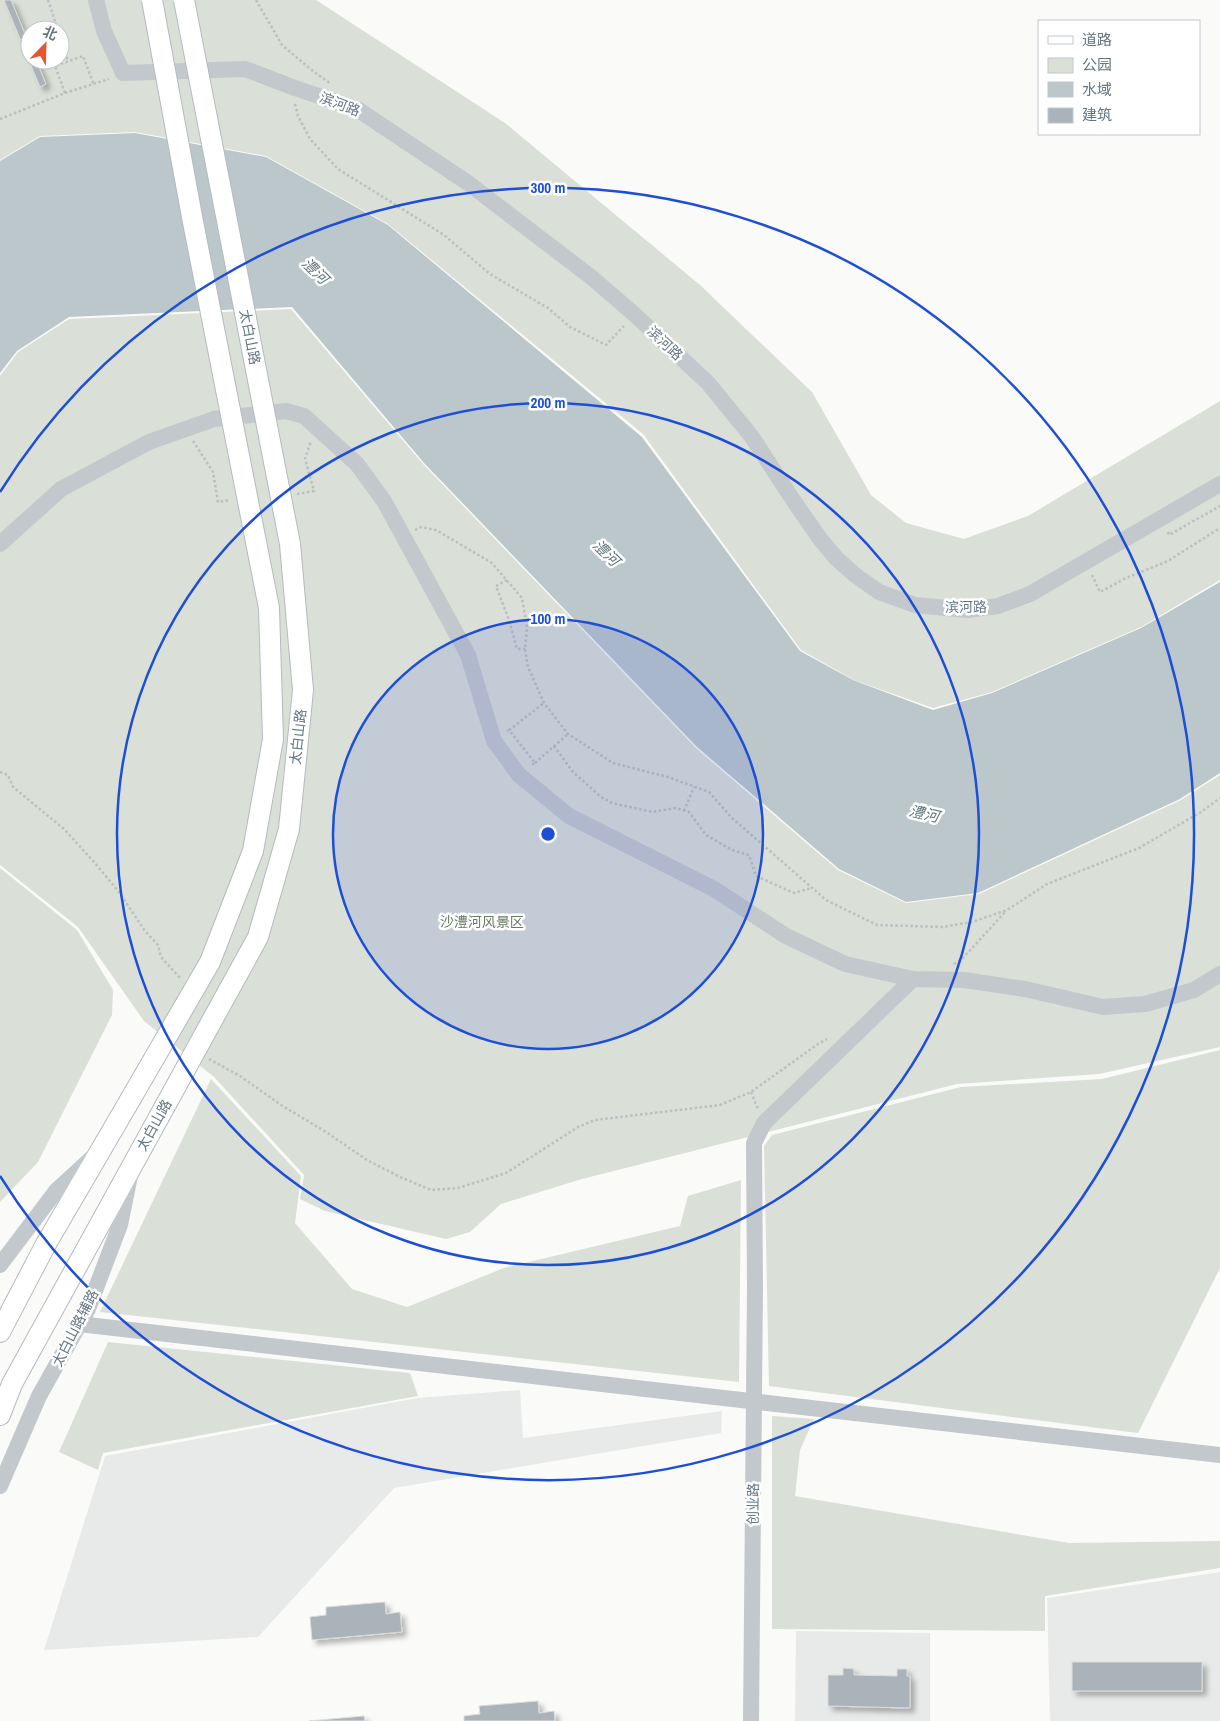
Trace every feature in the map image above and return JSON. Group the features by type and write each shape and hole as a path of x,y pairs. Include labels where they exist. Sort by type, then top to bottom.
{"main road":[{"name":"太白山路","path":"0,1332 46,1244 210,962 253,851 272,739 269,608 195,232 152,0"},
{"name":"太白山路","path":"0,1415 12,1384 258,936 289,829 303,690 290,544 184,0"}],"street":[{"path":"96,0 104,31 124,73"},
{"name":"滨河路","path":"124,73 245,69 357,109 468,183 591,277 708,383 752,437 821,540 837,559 879,592 916,605 967,610 998,606 1030,594 1220,484"},
{"path":"0,544 61,489 150,442 214,419 286,411 304,416 357,464 384,501 468,655 494,741 519,775 569,816 714,889 786,936 845,964 913,979 964,980 1025,989 1103,1007 1145,1004 1194,990 1220,974"},
{"name":"创业路","path":"751,1721 755,1286 754,1142 764,1123 913,979"},
{"path":"0,1265 56,1191 101,1150"},
{"name":"太白山路辅路","path":"0,1486 39,1396 88,1309 120,1225 133,1164"},
{"path":"79,1324 1220,1455"}],"path":[{"path":"48,0 55,20"},
{"path":"256,0 282,45 314,72 336,87"},
{"path":"70,61 83,56 94,85"},
{"path":"57,70 65,93"},
{"path":"0,119 65,93 94,85 124,73"},
{"path":"294,88 294,99 298,116 310,139 338,169 444,235 490,274 548,308 570,327 606,345 634,314"},
{"path":"188,428 191,438 213,472 218,502"},
{"path":"305,458 314,491"},
{"path":"402,534 421,528 436,530 492,563 522,598 527,628 525,649 528,667 544,703 568,734 613,763 668,777 709,792 732,818 826,900 877,925 942,927 972,922 1007,910"},
{"path":"1086,562 1100,592 1126,578 1168,561 1220,528"},
{"path":"507,580 496,586 509,620 517,649 525,649"},
{"path":"509,730 544,703"},
{"path":"534,763 568,734"},
{"path":"554,746 573,772 601,797 612,803 652,812 676,808 689,812 706,835 732,850 749,855 756,876 794,893 812,887"},
{"path":"0,772 8,775 13,787 64,829 94,862 119,892 146,932 158,945 161,956 192,992"},
{"path":"684,811 694,786"},
{"path":"932,979 963,958 1007,910 1046,884 1139,848 1201,812 1220,798"},
{"path":"194,1051 240,1076 281,1105 367,1160 431,1190 458,1188 506,1173 578,1127 595,1120 720,1105 751,1092 818,1044 829,1039"}],"shaded area":[{"path":"520,1390 523,1438 722,1411 721,1433 394,1488 258,1637 44,1650 105,1456 417,1398"},
{"path":"1220,1572 1220,1721 1050,1721 1047,1598"},
{"path":"796,1631 930,1633 930,1721 795,1721"}],"green space":[{"path":"0,0 316,0 505,123 700,285 812,392 871,495 906,523 964,539 1028,516 1220,401 1220,580 1141,627 992,692 933,708 854,680 801,650 643,434 388,224 266,156 135,132 40,136 0,160"},
{"name":"沙澧河风景区","path":"291,309 423,464 697,749 838,870 906,903 979,894 1181,800 1220,775 1220,1047 1099,1074 957,1084 582,1179 501,1204 470,1232 446,1239 325,1211 300,1199 304,1175 214,1077 144,1021 78,927 0,865 0,376 18,352 69,319"},
{"path":"0,868 77,930 113,990 112,1015 38,1162 0,1202"},
{"path":"1220,1050 1220,1268 1138,1433 769,1386 764,1146 772,1135 961,1087 1102,1079"},
{"path":"211,1079 301,1176 295,1223 352,1289 407,1307 504,1268 680,1226 688,1196 741,1180 739,1382 100,1312"},
{"path":"108,1342 410,1373 418,1396 103,1453 98,1470 59,1452"},
{"path":"772,1416 814,1419 800,1450 795,1496 1069,1543 1220,1541 1220,1568 1045,1596 1045,1631 772,1629"}],"water":[{"name":"澧河","path":"135,133 266,157 388,225 642,437 800,651 853,680 933,710 992,693 1141,628 1220,582 1220,773 1180,799 978,893 906,902 839,869 697,747 424,463 292,307 69,317 17,351 0,373 0,161 40,137"}],"building":[{"path":"4,0 11,0 20,22 20,39"},
{"path":"33,70 40,70 46,84 40,87"},
{"path":"385,1602 386,1614 400,1612 402,1632 312,1640 310,1617 326,1615 326,1607"},
{"path":"1072,1662 1202,1662 1202,1691 1072,1691"},
{"path":"843,1668 854,1669 854,1675 897,1676 897,1669 907,1669 907,1676 910,1676 910,1708 828,1706 828,1675 843,1675"},
{"path":"538,1701 539,1713 554,1711 555,1721 464,1721 464,1716 480,1714 479,1706"},
{"path":"364,1716 365,1721 309,1721"}]}
